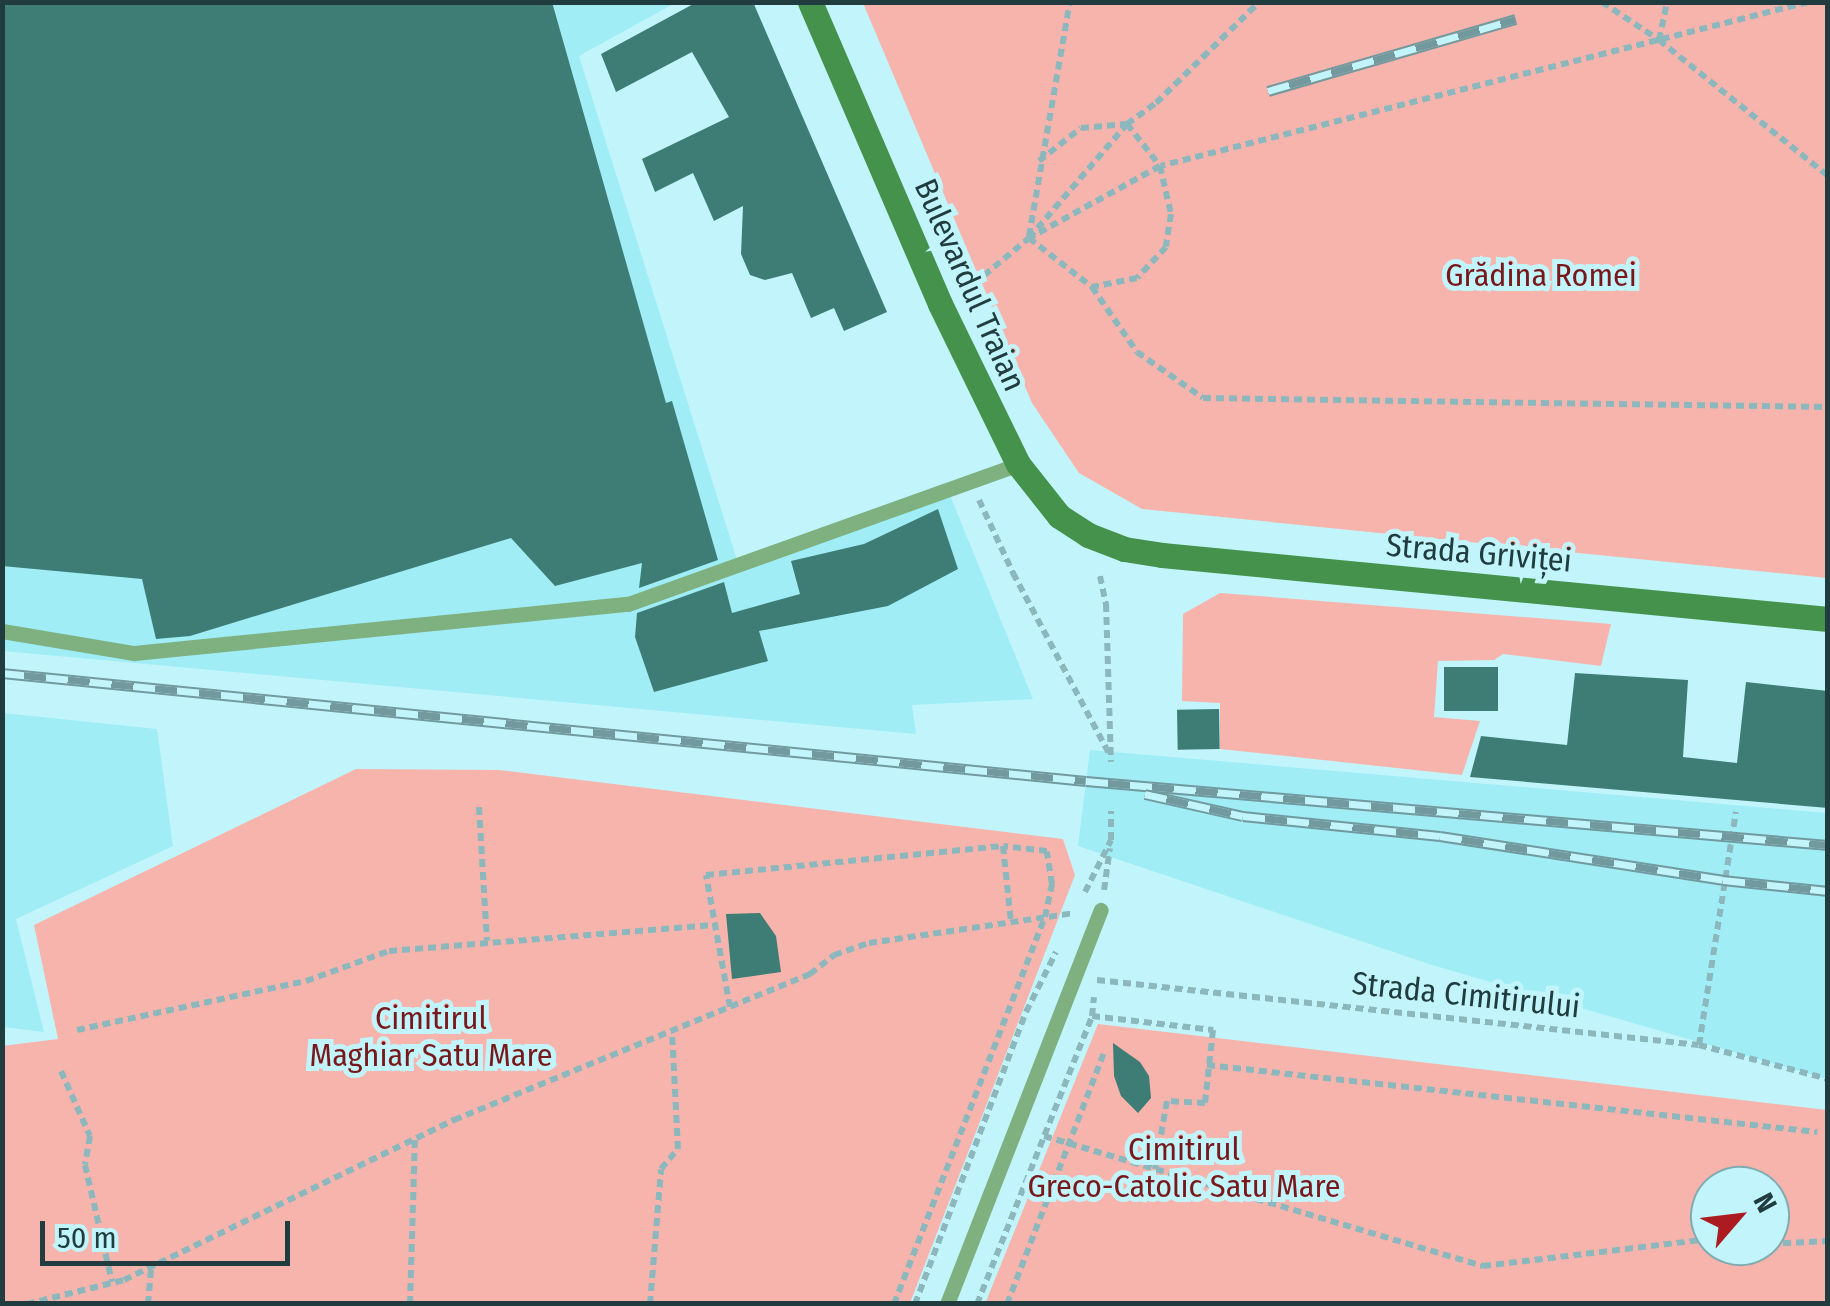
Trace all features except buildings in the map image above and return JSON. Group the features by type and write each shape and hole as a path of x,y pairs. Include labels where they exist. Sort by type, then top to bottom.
{"street":[{"name":"Bulevardul Traian","path":"810,2 940,304 1018,464 1059,516 1088,535 1124,548"},
{"name":"Strada Griviței","path":"1124,548 1828,619"}],"lane":[{"path":"2,630 134,653 628,604 1018,464"},
{"path":"946,1304 1101,910"}],"path":[{"path":"1029,238 1070,2"},
{"path":"963,293 1029,238 1127,124 1156,103 1260,2"},
{"path":"1602,2 1660,40 1828,176"},
{"path":"1660,40 1667,2"},
{"path":"1029,238 1160,166 1808,2"},
{"path":"1040,160 1081,128 1127,124"},
{"path":"1092,287 1137,278 1166,247 1171,214 1160,166 1127,124"},
{"path":"1029,238 1092,287 1137,352 1204,398 1828,407"},
{"path":"971,481 1013,573 1111,760 1106,604 1100,576"},
{"path":"478,807 487,941"},
{"path":"1067,930 1111,840 1111,811"},
{"path":"1699,1045 1736,812"},
{"path":"1002,846 1011,922"},
{"path":"730,1007 706,875 1002,846 1047,851 1052,884 1046,917 894,1304"},
{"path":"26,1304 112,1282 152,1266 415,1139 810,974 834,955 869,943 1075,913"},
{"path":"78,1030 306,981 389,950 713,925"},
{"path":"914,1304 1026,1012 1058,946"},
{"name":"Strada Cimitirului","path":"1096,980 1699,1045 1828,1079"},
{"path":"1092,1016 1213,1030 1205,1103 1167,1101 1155,1169"},
{"path":"650,1304 662,1169 678,1149 672,1031"},
{"path":"1008,1304 1105,1050"},
{"path":"1208,1065 1817,1132"},
{"path":"61,1070 90,1136 85,1165 112,1282"},
{"path":"1044,1136 1483,1266 1690,1241"},
{"path":"410,1304 415,1139"},
{"path":"1790,1243 1828,1241"},
{"path":"148,1304 152,1266"}],"shaded area":[{"path":"2,3 675,3 579,56 737,560 945,483 1033,699 912,705 916,734 3,651"},
{"path":"3,713 157,729 173,846 16,919 44,1032 3,1027"},
{"path":"1090,750 1827,813 1827,1079 1432,965 1078,846"}],"green space":[{"name":"Grădina Romei","path":"863,3 1827,3 1827,578 1142,509 1079,473 1032,403"},
{"path":"1220,593 1611,624 1601,666 1503,654 1494,660 1438,661 1434,717 1480,721 1462,775 1220,749 1220,703 1182,701 1183,614"},
{"name":"Cimitirul Maghiar Satu Mare","path":"356,769 499,770 1063,839 1075,875 910,1303 3,1303 2,1046 58,1039 34,925"},
{"name":"Cimitirul Greco-Catolic Satu Mare","path":"1098,1024 1827,1110 1827,1303 985,1304"}],"railway":[{"path":"1268,91 1516,19"},
{"path":"2,673 1086,781 1828,845"},
{"path":"1145,794 1243,816 1440,836 1723,880 1828,891"}]}
